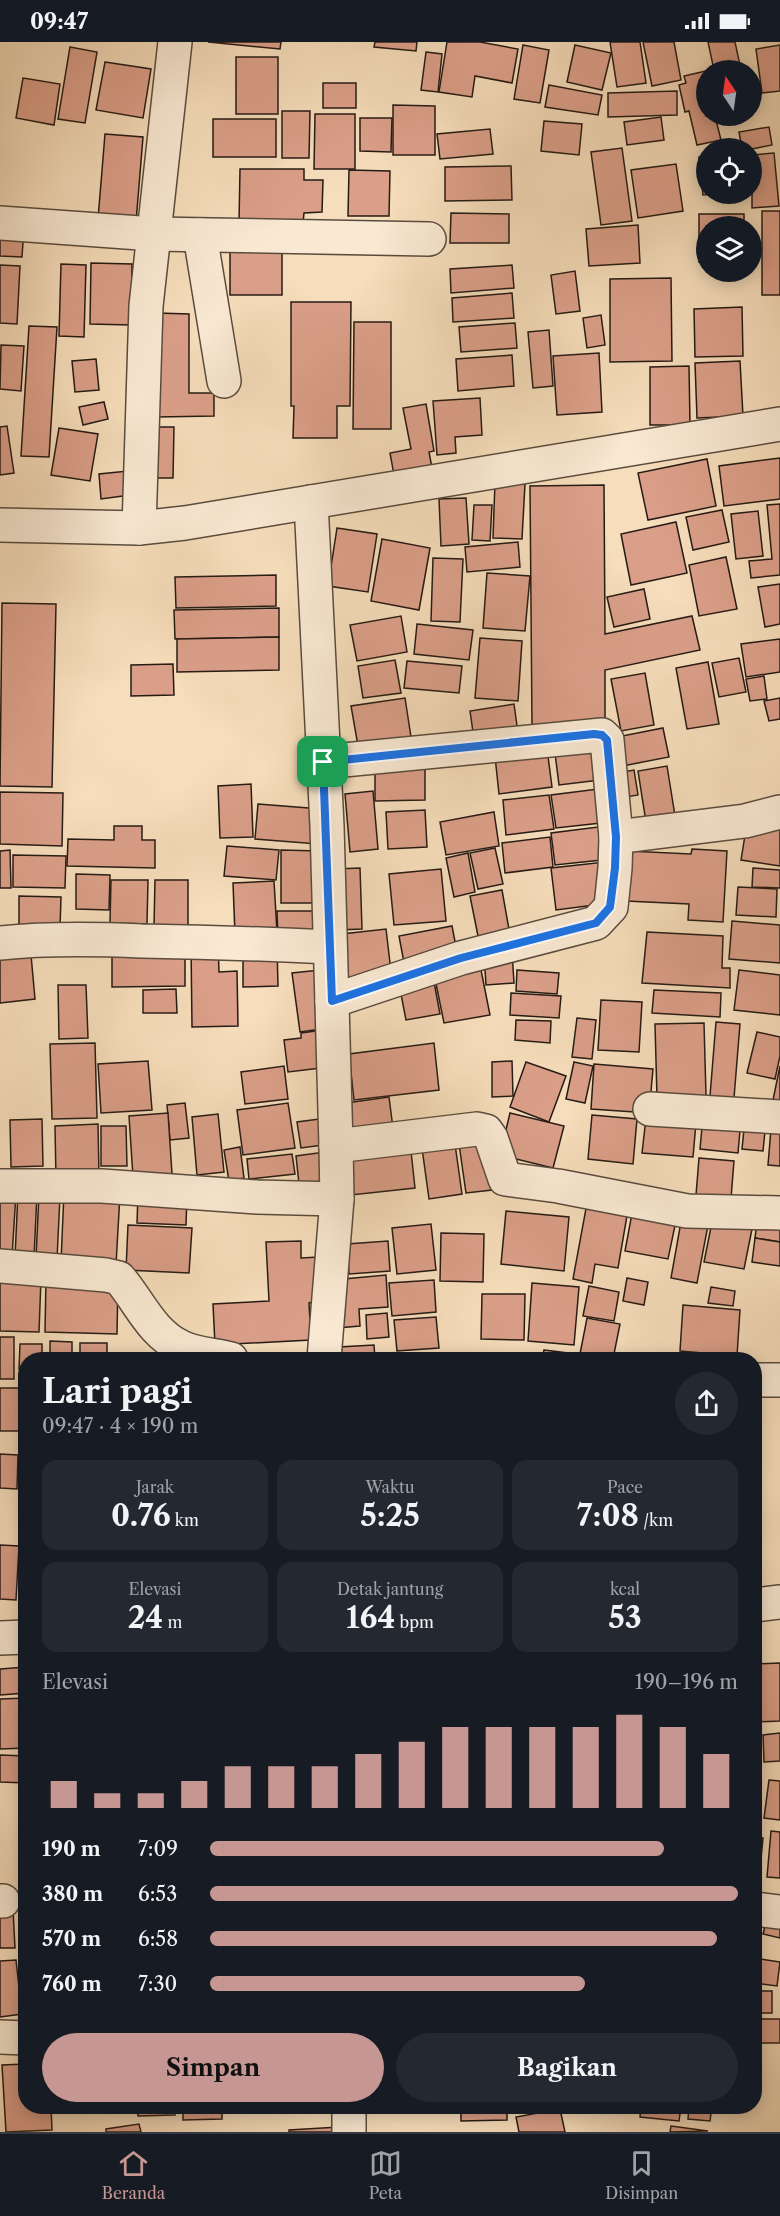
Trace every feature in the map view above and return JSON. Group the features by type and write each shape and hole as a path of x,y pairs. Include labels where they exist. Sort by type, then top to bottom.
{"street":[{"path":"139,528 146,306 175,42"},
{"path":"0,223 154,234 429,238"},
{"path":"200,235 224,381"},
{"path":"0,525 139,528 311,502 780,424"},
{"path":"311,502 330,947 337,1199 325,1352"},
{"path":"323,762 602,735 607,740 616,837 610,907 596,923 461,958 332,1001"},
{"path":"616,837 745,821 780,812"},
{"path":"0,943 40,939 81,939 330,947"},
{"path":"650,1109 780,1117"},
{"path":"336,1146 477,1129 486,1131 491,1138 505,1179 558,1186 687,1211 780,1213"},
{"path":"0,1186 102,1186 257,1197 337,1199"},
{"path":"0,1266 119,1278 145,1316 164,1335 181,1347 202,1352"},
{"path":"762,1380 780,1380"},
{"path":"762,1604 780,1602"},
{"path":"0,1638 18,1637"},
{"path":"762,1910 780,1912"},
{"path":"0,2037 18,2038"},
{"path":"349,2114 349,2132"}],"building":[{"path":"208,42 281,42 280,49"},
{"path":"375,42 417,42 416,51 374,47"},
{"path":"447,42 480,42 518,49 512,83 475,76 472,97 439,92"},
{"path":"610,42 640,42 646,83 617,87"},
{"path":"643,42 674,42 681,80 652,86"},
{"path":"708,42 735,42 739,60 712,60"},
{"path":"523,45 549,50 540,103 514,99"},
{"path":"575,45 611,53 602,90 567,82"},
{"path":"780,45 780,91 762,93 762,60 758,60 756,49"},
{"path":"70,47 97,52 85,123 58,119"},
{"path":"426,52 442,54 438,92 421,90"},
{"path":"236,57 278,57 278,114 236,114"},
{"path":"105,62 151,69 143,118 96,110"},
{"path":"696,73 696,126 718,126 720,138 696,138 696,141 689,111 685,112 679,85 686,83 684,76"},
{"path":"23,78 60,84 54,125 16,118"},
{"path":"323,83 356,83 356,108 323,108"},
{"path":"549,85 602,95 598,115 545,107"},
{"path":"677,91 677,115 608,117 608,93"},
{"path":"393,105 435,106 435,155 393,155"},
{"path":"282,111 310,111 309,158 282,158"},
{"path":"315,114 355,114 355,169 314,169"},
{"path":"661,117 664,140 627,145 624,122"},
{"path":"360,118 392,118 391,152 360,151"},
{"path":"213,119 276,119 276,157 213,157"},
{"path":"544,121 582,124 579,155 541,151"},
{"path":"769,127 772,145 762,147 762,138 740,138 739,132"},
{"path":"490,129 493,154 440,159 437,134"},
{"path":"105,134 143,137 136,222 98,219"},
{"path":"622,148 632,221 601,225 591,152"},
{"path":"774,153 779,206 752,208 752,204 762,204 762,154"},
{"path":"676,164 683,211 638,218 631,170"},
{"path":"511,166 512,200 445,201 445,167"},
{"path":"240,169 304,169 304,180 323,180 322,212 304,213 303,223 239,223"},
{"path":"349,170 390,171 389,216 348,216"},
{"path":"762,211 780,211 780,295 762,295"},
{"path":"451,213 509,214 509,243 450,243"},
{"path":"699,214 744,214 744,216 699,216"},
{"path":"638,225 640,263 589,266 586,229"},
{"path":"0,226 24,227 22,257 0,256"},
{"path":"230,243 282,243 282,295 230,295"},
{"path":"91,263 132,264 131,325 90,324"},
{"path":"61,264 86,265 84,337 59,336"},
{"path":"0,265 20,266 17,324 0,323"},
{"path":"512,265 514,288 451,293 450,269"},
{"path":"575,271 580,311 556,314 551,275"},
{"path":"671,278 672,361 610,362 610,279"},
{"path":"512,293 514,318 453,322 452,298"},
{"path":"291,302 351,302 350,406 337,406 337,438 293,438"},
{"path":"742,307 743,356 695,357 694,309"},
{"path":"157,313 189,314 189,393 214,393 214,416 157,417"},
{"path":"601,315 605,345 587,348 583,318"},
{"path":"354,322 391,322 391,429 353,429"},
{"path":"515,323 517,348 461,352 459,327"},
{"path":"29,326 57,327 49,457 21,456"},
{"path":"549,330 553,386 533,388 528,332"},
{"path":"1,345 24,346 21,391 0,389"},
{"path":"599,353 602,412 557,415 553,356"},
{"path":"512,355 514,386 458,391 456,359"},
{"path":"96,359 99,390 75,392 72,361"},
{"path":"740,361 743,416 697,418 695,363"},
{"path":"689,366 690,425 650,425 650,367"},
{"path":"480,398 482,435 455,437 456,453 437,455 433,401"},
{"path":"104,402 108,419 83,425 79,407"},
{"path":"426,404 434,451 429,452 432,468 394,475 390,453 411,449 403,408"},
{"path":"7,426 14,473 0,475 0,427"},
{"path":"150,427 174,427 173,478 149,478"},
{"path":"59,428 98,434 90,481 51,475"},
{"path":"780,458 780,499 724,506 719,466"},
{"path":"707,459 716,506 648,520 638,473"},
{"path":"128,471 130,495 101,499 99,474"},
{"path":"495,482 525,484 522,539 493,538"},
{"path":"604,485 605,634 692,616 700,650 605,670 605,725 532,726 530,486"},
{"path":"466,498 469,544 441,546 439,499"},
{"path":"780,504 780,575 751,578 749,561 772,559 767,505"},
{"path":"474,505 492,505 490,541 472,540"},
{"path":"722,510 729,542 693,550 686,517"},
{"path":"758,511 763,556 736,559 731,514"},
{"path":"676,522 687,573 631,585 621,534"},
{"path":"337,528 377,534 368,592 328,586"},
{"path":"382,539 430,548 419,610 371,601"},
{"path":"518,542 520,567 467,572 465,547"},
{"path":"726,557 737,609 699,616 689,565"},
{"path":"433,558 463,559 460,622 431,621"},
{"path":"487,573 530,576 525,631 483,628"},
{"path":"276,575 276,606 176,608 175,577"},
{"path":"780,584 780,624 765,627 758,587"},
{"path":"644,589 650,619 614,627 607,597"},
{"path":"2,603 56,604 52,787 0,786"},
{"path":"279,608 279,637 175,639 174,610"},
{"path":"401,616 407,652 357,661 350,625"},
{"path":"417,624 473,630 469,660 414,654"},
{"path":"279,637 279,670 177,672 177,639"},
{"path":"480,638 522,641 518,701 475,698"},
{"path":"780,639 780,672 746,677 741,644"},
{"path":"739,658 746,692 719,697 712,663"},
{"path":"395,660 401,693 363,698 358,666"},
{"path":"407,661 462,666 459,693 404,688"},
{"path":"708,662 719,724 687,729 676,668"},
{"path":"173,664 174,695 131,696 131,665"},
{"path":"645,673 654,725 621,731 611,679"},
{"path":"764,676 767,699 750,701 746,679"},
{"path":"405,698 411,737 358,746 351,706"},
{"path":"780,698 780,719 769,721 764,701"},
{"path":"514,704 518,733 474,739 470,711"},
{"path":"663,728 669,757 617,767 612,738"},
{"path":"603,739 608,779 559,785 554,745"},
{"path":"546,741 552,787 499,794 494,747"},
{"path":"375,764 425,764 425,800 375,801"},
{"path":"667,766 675,816 646,822 638,771"},
{"path":"634,770 638,795 615,799 611,774"},
{"path":"251,784 253,837 220,838 218,786"},
{"path":"606,788 610,822 556,828 551,795"},
{"path":"373,791 378,849 350,852 345,794"},
{"path":"0,792 63,793 62,846 0,844"},
{"path":"549,795 554,829 506,835 503,800"},
{"path":"258,804 321,809 318,844 255,839"},
{"path":"425,810 427,847 388,849 386,812"},
{"path":"494,812 499,846 446,855 440,822"},
{"path":"747,823 780,828 780,866 741,860"},
{"path":"114,826 142,826 142,840 155,840 155,868 67,866 68,839 114,840"},
{"path":"606,826 611,859 555,865 551,833"},
{"path":"550,837 553,867 505,873 502,843"},
{"path":"227,846 279,850 276,880 224,876"},
{"path":"495,848 503,884 478,889 470,853"},
{"path":"692,849 727,851 723,922 688,920 689,904 626,901 628,851 691,854"},
{"path":"10,850 11,888 0,888 0,851"},
{"path":"281,850 320,851 320,903 281,903"},
{"path":"468,853 475,892 454,897 446,858"},
{"path":"13,855 66,856 65,888 13,887"},
{"path":"605,862 610,903 556,910 551,868"},
{"path":"360,868 362,929 337,930 335,869"},
{"path":"753,868 780,870 780,888 752,887"},
{"path":"441,869 446,921 394,925 389,874"},
{"path":"76,874 110,875 109,910 76,909"},
{"path":"111,880 148,880 147,924 110,923"},
{"path":"155,880 188,880 188,927 154,926"},
{"path":"274,881 277,932 235,934 233,883"},
{"path":"738,887 777,889 776,917 736,915"},
{"path":"502,890 510,935 479,941 470,896"},
{"path":"19,896 61,897 60,928 19,927"},
{"path":"277,911 318,911 319,937 278,938"},
{"path":"732,921 780,925 780,963 729,959"},
{"path":"452,926 458,957 405,968 399,936"},
{"path":"386,929 392,980 348,985 342,934"},
{"path":"647,932 723,936 722,968 730,968 730,988 642,983"},
{"path":"185,943 185,986 112,987 112,944"},
{"path":"218,943 219,972 237,971 238,1026 192,1027 191,944"},
{"path":"277,947 278,986 243,987 243,949"},
{"path":"512,952 514,983 486,985 484,955"},
{"path":"31,955 35,999 0,1003 0,959"},
{"path":"479,960 490,1015 444,1023 433,969"},
{"path":"320,970 328,1028 300,1032 292,973"},
{"path":"517,970 559,973 557,994 516,991"},
{"path":"739,970 780,975 780,1015 734,1010"},
{"path":"434,982 440,1014 406,1020 400,989"},
{"path":"58,985 86,985 88,1038 59,1039"},
{"path":"176,989 177,1013 143,1013 143,990"},
{"path":"654,990 721,993 720,1017 652,1013"},
{"path":"511,993 561,996 559,1018 510,1015"},
{"path":"601,1000 642,1002 639,1052 598,1050"},
{"path":"577,1018 596,1020 592,1059 572,1057"},
{"path":"516,1020 551,1021 550,1043 515,1040"},
{"path":"716,1022 740,1024 734,1098 710,1096"},
{"path":"704,1023 706,1096 657,1098 655,1024"},
{"path":"323,1030 329,1067 288,1072 284,1040 301,1038 301,1033"},
{"path":"757,1032 780,1037 780,1056 775,1079 747,1073"},
{"path":"95,1043 97,1118 52,1119 50,1044"},
{"path":"434,1043 439,1090 354,1100 349,1054"},
{"path":"148,1061 152,1110 101,1113 98,1064"},
{"path":"512,1061 513,1096 492,1097 492,1062"},
{"path":"526,1062 566,1076 549,1122 510,1107"},
{"path":"574,1062 593,1066 585,1103 566,1099"},
{"path":"594,1064 653,1069 649,1113 591,1109"},
{"path":"284,1066 288,1099 245,1104 241,1072"},
{"path":"780,1066 780,1102 773,1100"},
{"path":"389,1097 394,1136 344,1143 339,1104"},
{"path":"185,1103 189,1138 170,1140 167,1105"},
{"path":"288,1103 295,1148 243,1155 237,1110"},
{"path":"168,1113 172,1174 133,1177 129,1116"},
{"path":"510,1113 564,1126 553,1168 500,1155"},
{"path":"218,1114 224,1172 197,1175 192,1117"},
{"path":"592,1115 637,1119 633,1164 588,1159"},
{"path":"703,1116 741,1119 738,1153 700,1149"},
{"path":"772,1117 780,1118 780,1166 768,1165"},
{"path":"327,1118 330,1144 301,1148 297,1122"},
{"path":"646,1118 696,1123 693,1157 642,1153"},
{"path":"42,1119 43,1166 11,1167 10,1120"},
{"path":"745,1119 766,1121 763,1151 742,1149"},
{"path":"98,1124 99,1178 56,1179 55,1126"},
{"path":"101,1126 126,1126 127,1166 101,1166"},
{"path":"454,1137 462,1194 429,1199 421,1141"},
{"path":"485,1140 492,1190 466,1193 459,1144"},
{"path":"410,1142 415,1188 351,1195 347,1149"},
{"path":"240,1147 244,1178 229,1181 224,1150"},
{"path":"325,1152 329,1180 299,1184 296,1156"},
{"path":"292,1154 295,1174 249,1179 247,1159"},
{"path":"699,1158 734,1161 731,1198 696,1195"},
{"path":"18,1192 37,1193 34,1258 15,1257"},
{"path":"64,1192 120,1194 116,1265 61,1262"},
{"path":"0,1193 16,1193 12,1257 0,1256"},
{"path":"39,1194 60,1196 57,1259 36,1258"},
{"path":"138,1194 187,1196 186,1225 137,1223"},
{"path":"587,1203 628,1210 618,1268 595,1264 592,1283 573,1279"},
{"path":"633,1208 677,1216 668,1259 625,1251"},
{"path":"506,1211 569,1217 564,1271 501,1264"},
{"path":"758,1214 780,1217 780,1242 755,1238"},
{"path":"682,1216 709,1220 697,1283 671,1278"},
{"path":"712,1222 752,1229 744,1269 704,1262"},
{"path":"431,1224 436,1270 397,1274 392,1228"},
{"path":"128,1225 192,1228 189,1273 126,1270"},
{"path":"441,1233 484,1234 483,1282 440,1281"},
{"path":"755,1238 780,1242 780,1266 752,1262"},
{"path":"301,1241 301,1258 319,1257 321,1301 309,1303 311,1340 215,1345 213,1304 269,1301 266,1242"},
{"path":"388,1241 390,1271 349,1274 347,1244"},
{"path":"386,1275 388,1307 359,1309 360,1326 337,1328 333,1280"},
{"path":"0,1278 41,1278 39,1332 0,1331"},
{"path":"627,1278 648,1282 644,1305 623,1301"},
{"path":"46,1279 118,1280 117,1334 45,1332"},
{"path":"434,1280 436,1312 392,1316 389,1283"},
{"path":"532,1283 579,1287 574,1345 528,1341"},
{"path":"589,1286 619,1292 614,1321 583,1316"},
{"path":"711,1287 735,1291 733,1306 708,1303"},
{"path":"482,1294 525,1294 524,1340 481,1339"},
{"path":"683,1305 740,1310 737,1352 680,1351"},
{"path":"387,1313 389,1337 367,1339 366,1315"},
{"path":"436,1317 439,1348 397,1351 394,1320"},
{"path":"587,1318 620,1324 614,1352 580,1352"},
{"path":"0,1337 14,1337 14,1379 0,1379"},
{"path":"50,1341 72,1342 72,1352 50,1352"},
{"path":"80,1343 107,1343 107,1352 80,1352"},
{"path":"20,1344 42,1344 42,1352 20,1352"},
{"path":"374,1345 374,1352 339,1352 339,1347"},
{"path":"0,1388 18,1388 18,1431 0,1431"},
{"path":"0,1454 18,1455 17,1489 0,1488"},
{"path":"0,1545 18,1546 16,1600 0,1599"},
{"path":"780,1663 780,1721 762,1722 762,1664"},
{"path":"18,1668 18,1694 0,1695 0,1669"},
{"path":"18,1698 18,1748 0,1749 0,1699"},
{"path":"780,1733 780,1761 764,1762 763,1735"},
{"path":"0,1755 18,1756 18,1783 0,1782"},
{"path":"769,1780 780,1781 780,1820 764,1818"},
{"path":"771,1831 780,1832 780,1878 767,1877"},
{"path":"0,1909 13,1909 15,1948 0,1948"},
{"path":"769,1911 780,1913 780,1938 763,1934"},
{"path":"762,1959 780,1962 777,1986 762,1984"},
{"path":"16,1960 18,2015 0,2017 0,1961"},
{"path":"762,1991 772,1991 772,2013 762,2013"},
{"path":"762,2019 780,2019 780,2043 762,2043"},
{"path":"18,2064 18,2114 51,2114 52,2130 6,2132 2,2065"},
{"path":"138,2114 175,2114 175,2115 138,2116"},
{"path":"183,2114 222,2114 222,2119 183,2120"},
{"path":"461,2114 507,2114 507,2120 461,2121"},
{"path":"532,2114 561,2114 565,2132 519,2132 516,2117"},
{"path":"640,2114 680,2114 679,2121 640,2117"},
{"path":"688,2114 711,2114 710,2121 688,2119"},
{"path":"139,2124 141,2132 106,2132 106,2129"},
{"path":"671,2126 708,2131 670,2132"},
{"path":"339,2127 339,2132 289,2132 289,2130"}],"route":[{"path":"602,735 607,740 616,837 610,907 596,923 461,958 332,1001 323,762 602,735"}]}
